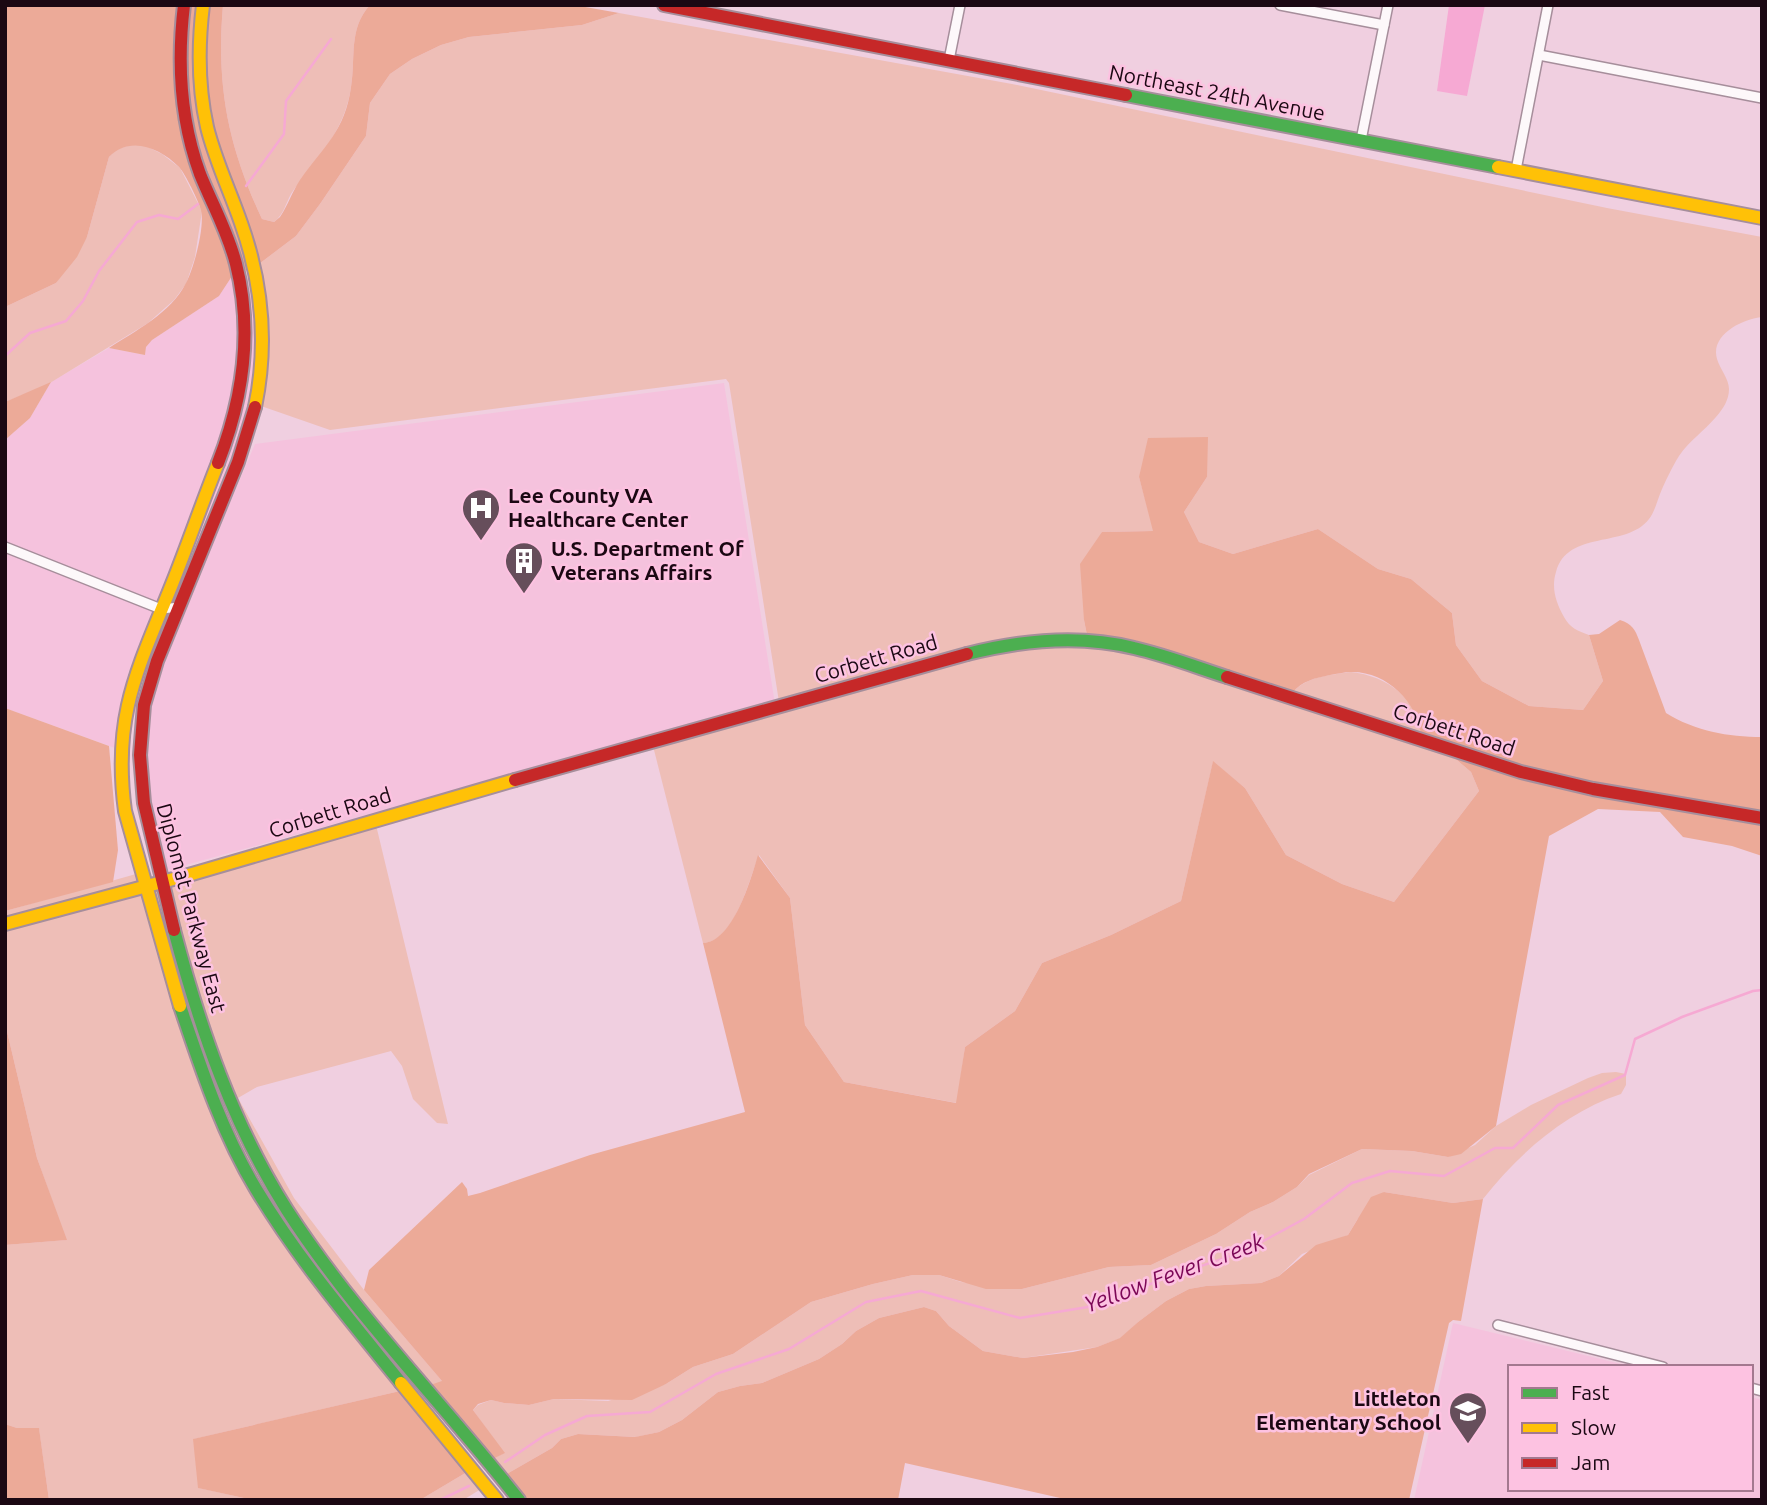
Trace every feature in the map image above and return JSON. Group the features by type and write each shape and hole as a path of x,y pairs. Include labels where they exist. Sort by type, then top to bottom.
{"main road":[{"name":"Diplomat Parkway East","path":"184,5 180,55 185,121 199,170 231,246 241,286 244,353 236,411 221,456 130,686 120,744 122,798 144,887 173,985 218,1112 255,1188 295,1249 346,1317 497,1500"},
{"name":"Diplomat Parkway East","path":"203,5 198,77 205,117 220,170 249,246 258,282 263,345 261,374 255,411 241,458 158,656 148,688 141,720 139,751 139,782 144,815 190,985 215,1059 251,1147 296,1223 359,1307 519,1500"},
{"name":"Northeast 24th Avenue","path":"664,5 1762,218"},
{"path":"241,286 258,282"},
{"name":"Corbett Road","path":"5,924 162,883 450,798 951,658 992,647 1053,639 1101,641 1136,648 1521,772 1593,789 1762,818"},
{"path":"218,1112 233,1106"},
{"path":"346,1317 359,1307"}],"street":[{"path":"949,61 960,5"},
{"path":"1280,5 1384,25"},
{"path":"1361,141 1388,5"},
{"path":"1516,170 1548,5"},
{"path":"1539,55 1762,98"},
{"path":"5,547 161,609 180,607"},
{"path":"161,609 172,626"},
{"path":"1498,1325 1654,1365"}],"shaded area":[{"path":"5,5 179,5 175,74 234,273 219,296 152,340 146,347 145,355 109,348 152,320 179,294 192,268 202,217 200,206 185,175 171,160 154,150 135,145 117,150 109,157 87,237 77,257 56,283 5,307"},
{"path":"189,5 198,5 193,51 194,77 250,269 243,271 211,188 192,124 185,66"},
{"path":"208,5 223,5 221,62 233,141 262,219 274,222 280,217 300,180 339,127 351,87 358,24 370,5 574,5 619,13 582,25 469,37 441,45 412,59 390,74 370,103 366,136 320,204 296,236 259,264 228,182 209,118 204,63"},
{"path":"223,5 370,5 358,24 351,87 345,111 329,143 293,191 282,213 274,222 262,219 233,141 221,62"},
{"path":"1449,5 1485,5 1467,96 1437,91"},
{"path":"619,13 1012,84 1607,208 1762,237 1762,317 1746,321 1729,330 1718,343 1716,350 1717,359 1729,385 1723,408 1679,456 1649,519 1626,534 1572,550 1562,559 1556,572 1554,590 1559,606 1569,624 1589,635 1603,681 1583,710 1529,706 1482,681 1456,645 1452,613 1411,579 1378,569 1318,529 1233,554 1199,542 1184,512 1207,477 1207,437 1139,477 1154,531 1102,532 1084,620 1087,635 1065,634 779,702 729,383 726,379 330,430 261,406 266,305 259,264 296,236 320,204 366,136 370,103 390,74 412,59 441,45 469,37 582,25"},
{"path":"135,144 162,154 180,168 202,211 195,257 186,284 174,300 148,323 45,386 5,402 5,307 56,283 87,237 109,157 117,149"},
{"path":"234,273 239,329 237,376 227,426 168,582 129,671 115,748 5,708 5,440 30,418 51,382 109,348 145,355 146,347 152,340 219,296"},
{"path":"252,288 257,333 251,400 229,471 147,668 134,716 128,753 125,752 131,700 236,429 246,289"},
{"path":"51,382 30,418 5,440 5,402"},
{"name":"Lee County VA Healthcare Center","path":"724,383 775,704 167,870 147,780 147,734 155,685 255,444"},
{"path":"1208,437 1207,477 1184,512 1199,542 1233,554 1318,529 1378,569 1411,579 1452,613 1456,645 1482,681 1529,706 1583,710 1603,681 1589,635 1599,634 1620,620 1630,625 1636,633 1666,713 1712,732 1762,737 1762,814 1594,785 1523,768 1421,736 1414,712 1398,691 1388,683 1364,673 1346,672 1319,677 1304,683 1292,693 1087,635 1080,564 1102,532 1153,531 1139,477 1148,438"},
{"path":"1053,643 1099,647 1132,654 1451,755 1471,772 1479,791 1394,902 1342,884 1286,855 1245,788 1213,762 1181,901 1111,935 1042,963 1015,1011 965,1047 957,1103 844,1082 805,1025 790,898 759,855 732,921 714,940 703,943 653,746 993,652"},
{"path":"1351,672 1377,678 1398,691 1414,711 1421,736 1292,693 1312,680"},
{"path":"5,708 109,746 118,850 113,882 5,911"},
{"path":"1451,755 1762,823 1762,856 1732,846 1683,837 1660,812 1598,809 1549,836 1496,1126 1461,1154 1448,1157 1412,1151 1362,1149 1309,1174 1297,1187 1216,1234 1151,1265 1109,1267 1022,1289 986,1289 939,1275 913,1275 811,1302 733,1354 693,1367 666,1384 632,1400 554,1399 529,1405 491,1400 478,1404 473,1410 505,1453 493,1459 430,1385 442,1381 364,1290 369,1270 462,1182 468,1196 590,1155 745,1112 703,943 714,940 732,921 758,855 790,898 805,1025 844,1082 956,1103 965,1047 1015,1011 1042,963 1111,935 1181,901 1213,761 1245,788 1286,855 1342,884 1394,902 1479,791 1471,772"},
{"path":"376,825 448,1124 437,1123 413,1099 402,1066 391,1051 257,1087 238,1098 294,1198 364,1290 443,1382 430,1385 333,1266 297,1216 261,1154 243,1118 214,1042 168,886"},
{"path":"136,874 138,883 5,919 5,911"},
{"path":"158,888 227,1104 221,1106 177,984 150,890"},
{"path":"141,892 168,986 225,1141 400,1391 194,1439 199,1488 253,1500 49,1500 39,1429 17,1428 5,1424 5,1245 66,1240 37,1158 5,1023 5,929"},
{"path":"5,1023 37,1158 67,1240 5,1245"},
{"path":"1616,1072 1626,1074 1626,1085 1621,1094 1581,1112 1544,1136 1512,1166 1483,1199 1453,1203 1384,1192 1357,1220 1348,1235 1302,1254 1279,1276 1261,1283 1189,1289 1166,1301 1121,1338 1097,1347 1023,1358 983,1351 949,1326 936,1311 924,1307 879,1318 856,1331 819,1359 762,1383 718,1392 682,1420 659,1432 636,1437 578,1434 561,1439 552,1448 505,1475 493,1459 504,1453 473,1410 491,1400 529,1405 554,1399 608,1401 666,1384 693,1367 733,1354 811,1302 913,1275 939,1275 961,1282 1022,1289 1109,1267 1151,1265 1216,1234 1297,1187 1309,1175 1362,1149 1412,1151 1448,1157 1475,1145 1496,1126 1531,1105 1588,1078"},
{"path":"231,1112 349,1301 343,1306 259,1186 225,1114"},
{"path":"1384,1192 1453,1203 1483,1199 1461,1321 1453,1320 1449,1323 1409,1500 1069,1500 905,1463 898,1500 526,1500 505,1475 552,1448 561,1439 578,1434 635,1437 659,1432 682,1420 718,1392 762,1383 819,1359 856,1331 879,1318 924,1307 936,1311 949,1326 983,1351 1023,1358 1097,1347 1120,1338 1166,1301 1189,1289 1261,1283 1279,1276 1316,1245 1348,1235 1371,1197"},
{"name":"Littleton Elementary School","path":"1453,1323 1625,1365 1508,1365 1508,1491 1753,1491 1753,1398 1762,1400 1762,1500 1414,1500"},
{"path":"400,1391 467,1472 420,1500 253,1500 198,1488 193,1439"},
{"path":"5,1424 17,1428 39,1428 49,1500 5,1500"},
{"path":"467,1472 481,1489 463,1500 420,1500"}],"waterway":[{"path":"246,186 284,134 286,101 331,39"},
{"path":"5,356 30,333 66,321 83,301 99,271 137,222 159,215 178,219 198,204"},
{"name":"Yellow Fever Creek","path":"505,1462 545,1435 587,1416 650,1412 716,1374 789,1349 866,1302 921,1291 1020,1318 1094,1306 1243,1252 1304,1219 1352,1183 1390,1171 1444,1176 1495,1148 1513,1148 1558,1105 1625,1075 1635,1039 1682,1017 1762,990"},
{"name":"Yellow Fever Creek","path":"440,1500 469,1486"}],"traffic: fast":[{"path":"1126,95 1498,167"},
{"path":"967,654 1029,642 1092,641 1146,651 1227,677"},
{"path":"174,930 195,1003 234,1110 287,1210 341,1286 519,1500"},
{"path":"180,1006 223,1123 256,1189 307,1265 401,1383"}],"traffic: slow":[{"path":"203,5 200,66 204,112 214,151 248,245 261,314 261,360 255,407"},
{"path":"1498,167 1762,218"},
{"path":"180,1006 125,811 122,747 125,719 139,668 218,463"},
{"path":"5,924 192,874 515,780"},
{"path":"401,1383 497,1500"}],"traffic: jam":[{"path":"184,5 181,69 188,133 200,174 233,252 244,314 243,365 239,390 218,463"},
{"path":"664,5 1126,95"},
{"path":"174,930 144,803 140,755 144,705 157,661 238,462 255,407"},
{"path":"515,780 967,654"},
{"path":"1227,677 1521,772 1593,789 1762,818"}],"place":[{"name":"Lee County VA Healthcare Center","path":"481,542"},
{"name":"U.S. Department Of Veterans Affairs","path":"524,595"},
{"name":"Littleton Elementary School","path":"1468,1445"}]}
